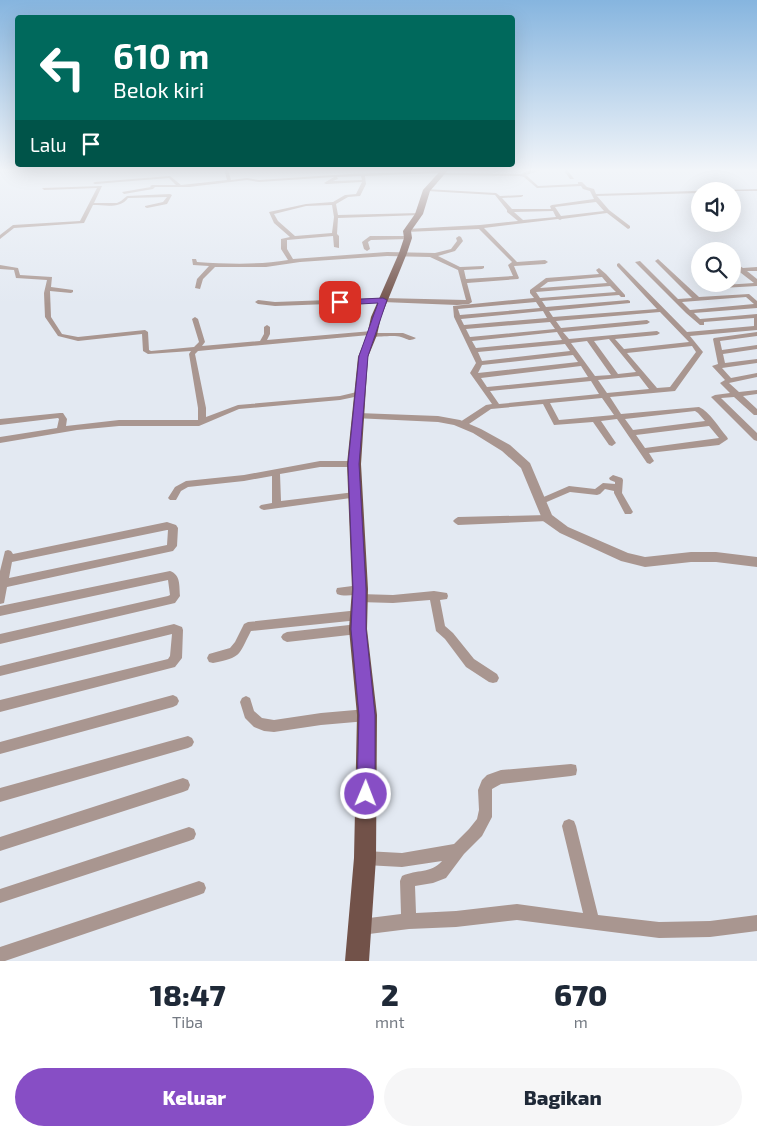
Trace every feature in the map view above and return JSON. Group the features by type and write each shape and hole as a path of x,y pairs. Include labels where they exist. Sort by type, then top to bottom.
{"main road":[{"path":"357,961 365,858 367,715 359,622 354,464 363,356 383,300 403,253 408,235 419,214"}],"street":[{"path":"0,237 14,227 82,222 86,214"},
{"path":"271,214 276,222 294,238"},
{"path":"335,214 334,234 337,247"},
{"path":"336,217 419,214"},
{"path":"512,214 522,223"},
{"path":"556,214 560,219"},
{"path":"366,248 366,242 370,238 595,214"},
{"path":"610,214 628,227"},
{"path":"480,227 502,250 508,253 516,264"},
{"path":"291,261 287,256 282,240 334,234"},
{"path":"194,260 195,264 266,265 291,261 403,253 430,255 453,250 460,241 459,238"},
{"path":"430,255 460,268 482,267"},
{"path":"465,281 516,278 511,265 545,262"},
{"path":"638,262 710,332"},
{"path":"658,262 697,299"},
{"path":"198,288 200,279 214,265"},
{"path":"463,424 489,407 607,399 672,389 700,352 655,302 618,265"},
{"path":"0,267 7,266 18,270 16,276 18,277 48,277 50,280 48,289 48,317 57,332 65,337 78,339 143,332 146,333 146,352 148,353 372,334 403,335 407,338 413,338"},
{"path":"258,302 275,304 383,300 468,302 465,281 460,268"},
{"path":"742,270 757,269"},
{"path":"742,270 756,281"},
{"path":"534,290 546,280 602,273 669,346"},
{"path":"652,275 671,274"},
{"path":"741,284 756,281"},
{"path":"534,290 612,284"},
{"path":"48,289 71,291"},
{"path":"534,290 533,293 650,461"},
{"path":"480,363 457,317 455,307 620,293"},
{"path":"670,301 757,294"},
{"path":"747,295 757,305"},
{"path":"457,317 628,302"},
{"path":"655,302 662,302"},
{"path":"688,312 757,305"},
{"path":"463,327 662,310"},
{"path":"685,334 757,328 757,316 699,321"},
{"path":"195,319 202,342 192,354 202,408 202,422"},
{"path":"468,339 647,322"},
{"path":"263,342 267,334 267,327"},
{"path":"474,350 657,334"},
{"path":"722,366 716,340 757,334"},
{"path":"611,338 655,391"},
{"path":"589,339 616,376"},
{"path":"623,351 694,344"},
{"path":"719,352 757,347"},
{"path":"480,363 575,353"},
{"path":"729,380 716,366 757,361"},
{"path":"480,363 474,373 497,406"},
{"path":"476,376 583,364"},
{"path":"486,389 641,374"},
{"path":"756,411 724,383 729,380 757,376"},
{"path":"757,392 715,397 757,438"},
{"path":"0,440 119,423 202,422 238,406 340,398 361,393"},
{"path":"547,404 557,423 696,409 701,411 723,437 723,441 644,451"},
{"path":"0,422 60,415 63,419 61,430"},
{"path":"358,416 417,416 456,422 477,430 506,448 526,466 542,501 547,518"},
{"path":"595,419 612,443"},
{"path":"630,432 711,423"},
{"path":"173,498 178,489 186,484 244,478 320,464 354,464"},
{"path":"276,471 277,504"},
{"path":"613,478 619,480 618,493 628,512"},
{"path":"542,501 569,489 597,492 604,486 619,488"},
{"path":"264,507 355,495"},
{"path":"458,521 547,518 564,530 625,558 645,562 691,557 757,562"},
{"path":"0,600 7,556 167,526 173,528 172,546 168,549 3,584"},
{"path":"0,611 170,576 173,577 175,596 171,600 0,639"},
{"path":"341,591 394,599 438,595 440,628 449,636 470,663 493,678"},
{"path":"287,637 359,622"},
{"path":"213,658 234,653 238,649 248,627 359,622"},
{"path":"0,672 174,629 178,630 176,658 171,663 0,706"},
{"path":"0,748 173,701"},
{"path":"246,702 249,714 258,723 264,725 274,726 367,715"},
{"path":"0,795 188,742"},
{"path":"410,921 407,882 438,874 449,864 457,851 477,830 484,820 484,791 487,783 492,779 571,770"},
{"path":"0,844 182,785"},
{"path":"569,826 592,920"},
{"path":"0,896 189,834"},
{"path":"365,858 402,860 457,851"},
{"path":"0,955 200,888"},
{"path":"361,927 410,921 456,920 517,912 659,930 710,929 757,924"}],"route":[{"path":"340,302 383,300 363,356 354,464 360,589 358,629 367,715 366,794"}]}
